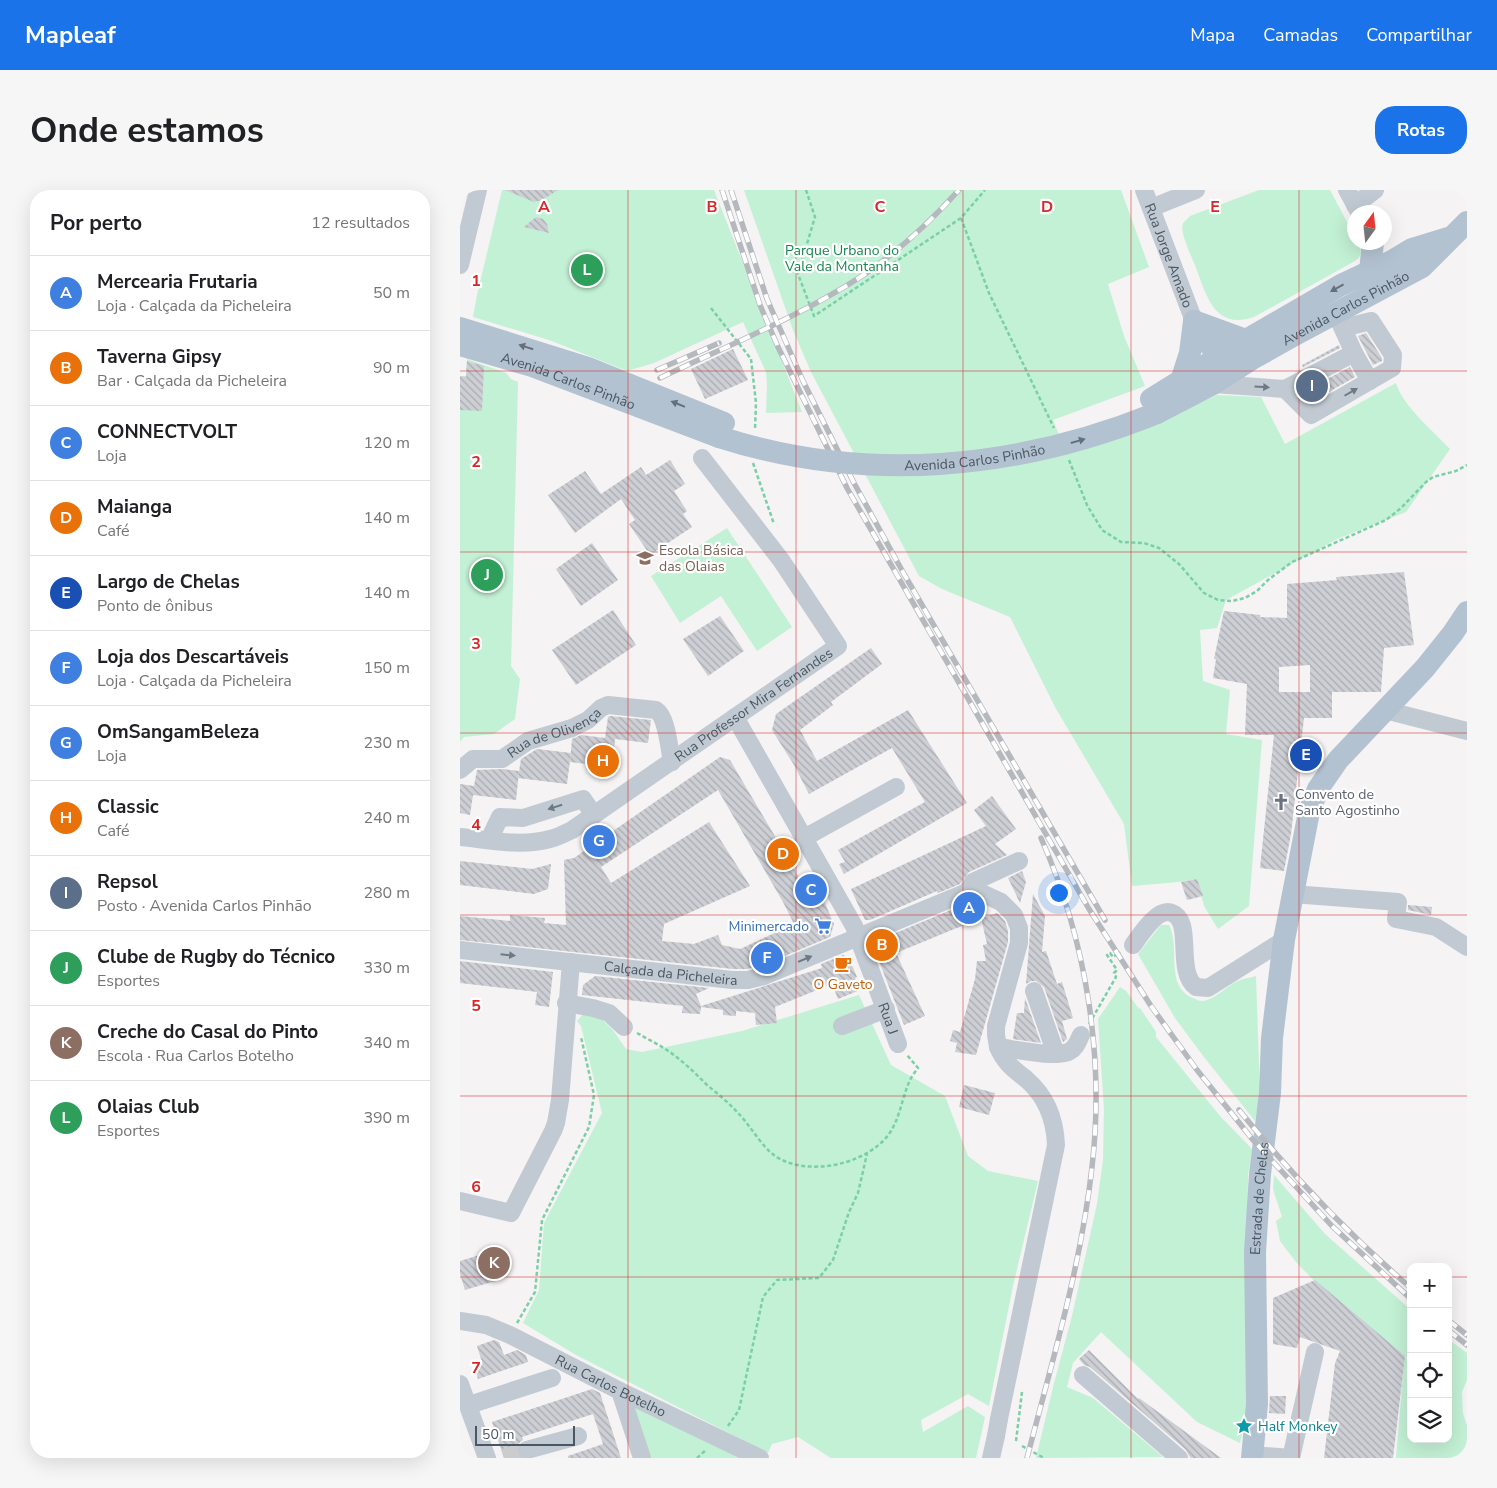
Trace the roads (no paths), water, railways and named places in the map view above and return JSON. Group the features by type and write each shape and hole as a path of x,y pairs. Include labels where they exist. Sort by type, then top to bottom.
{"main road":[{"name":"Avenida Carlos Pinhão","path":"460,345 532,366 721,430 768,435 832,446 897,450 930,450 994,444 1050,433 1154,406 1214,384 1249,350 1341,285 1392,261 1412,249 1459,230"},
{"name":"Avenida Carlos Pinhão","path":"1154,406 1181,381 1224,354 1249,350 1340,321 1361,298 1422,267 1459,230"},
{"path":"1392,244 1412,249"},
{"path":"1361,298 1370,272 1372,250"},
{"path":"1194,321 1249,350"},
{"path":"1194,321 1206,343 1224,354"},
{"path":"1181,381 1190,353 1194,321"},
{"name":"Avenida Carlos Pinhão","path":"460,328 588,368 721,430"},
{"name":"Estrada de Chelas","path":"1252,1457 1257,1404 1256,1252 1260,1174 1270,1093 1272,1038 1284,940 1309,812 1318,789 1338,760 1425,668 1467,612"}],"street":[{"path":"460,265 478,190"},
{"name":"Rua Jorge Amado","path":"1144,190 1194,321"},
{"path":"1151,208 1196,190"},
{"path":"1354,202 1375,190"},
{"path":"1285,389 1311,416 1392,368 1393,355 1371,322 1340,321 1370,381"},
{"path":"1214,384 1285,389 1354,352"},
{"name":"Rua Professor Mira Fernandes","path":"460,837 516,843 535,842 551,839 572,830 838,646 781,560 702,458"},
{"name":"Rua de Olivença","path":"460,770 473,759 502,759 528,741 572,728 588,720 601,708 614,705 656,710 660,713 664,722 672,762"},
{"path":"1385,710 1467,731"},
{"name":"Rua J","path":"735,717 854,926 856,937 886,1008 898,1044"},
{"path":"804,838 896,787"},
{"path":"488,840 500,817 523,818 583,799 594,815"},
{"name":"Calçada da Picheleira","path":"460,950 732,980 748,980 764,976 967,892 973,882 1019,860"},
{"path":"967,892 977,891 1001,902 1014,914 1019,928 1019,943 996,1026 998,1047 1008,1065 1025,1078 1042,1097 1053,1120 1056,1145 991,1458"},
{"path":"1292,894 1398,902 1396,919 1436,927 1467,947"},
{"path":"1133,945 1158,915 1164,912 1171,912 1181,922 1188,978 1196,987 1208,988 1284,940"},
{"path":"460,1201 511,1214 556,1123 562,1084 566,1003 571,962"},
{"path":"1034,991 1056,1054"},
{"path":"566,1003 609,1013 624,1026"},
{"path":"842,1026 886,1008"},
{"path":"998,1047 1056,1054 1067,1053 1072,1050 1081,1035"},
{"name":"Rua Carlos Botelho","path":"460,1321 486,1325 510,1335 620,1391 760,1458"},
{"path":"1252,1457 1291,1458 1315,1352"},
{"path":"1083,1375 1179,1458"},
{"path":"469,1404 552,1378"},
{"path":"460,1384 469,1404 487,1458"},
{"path":"620,1391 642,1458"},
{"path":"527,1450 578,1436"}],"tunnel":[{"path":"504,1458 527,1450"}],"railway":[{"path":"722,190 760,305 778,347 847,488 1089,909 1151,1006 1197,1070 1253,1140 1332,1226 1407,1295"},
{"path":"731,190 767,299 803,381 854,483 904,574 1105,920"},
{"path":"660,378 790,317 865,274 915,235 959,190"},
{"path":"657,370 719,343"},
{"path":"1027,1458 1065,1314 1081,1241 1092,1167 1096,1083 1088,999 1080,958 1070,917 1057,877 1041,838"},
{"path":"1239,1110 1321,1203 1407,1284"},
{"path":"1452,1323 1467,1335"},
{"path":"1452,1333 1467,1345"}],"place":[{"name":"Olaias Club","path":"587,270"},
{"name":"Repsol","path":"1312,386"},
{"name":"Escola Básica das Olaias","path":"645,558"},
{"name":"Clube de Rugby do Técnico","path":"487,575"},
{"name":"Largo de Chelas","path":"1306,755"},
{"name":"Classic","path":"603,761"},
{"name":"Convento de Santo Agostinho","path":"1281,802"},
{"name":"OmSangamBeleza","path":"599,841"},
{"name":"Maianga","path":"783,854"},
{"name":"CONNECTVOLT","path":"811,890"},
{"name":"Mercearia Frutaria","path":"969,908"},
{"name":"Minimercado","path":"823,926"},
{"name":"Taverna Gipsy","path":"882,945"},
{"name":"Loja dos Descartáveis","path":"767,958"},
{"name":"O Gaveto","path":"843,964"},
{"name":"Creche do Casal do Pinto","path":"494,1263"},
{"name":"Half Monkey","path":"1244,1426"}],"park label":[{"name":"Parque Urbano do Vale da Montanha","path":"842,258"}]}
